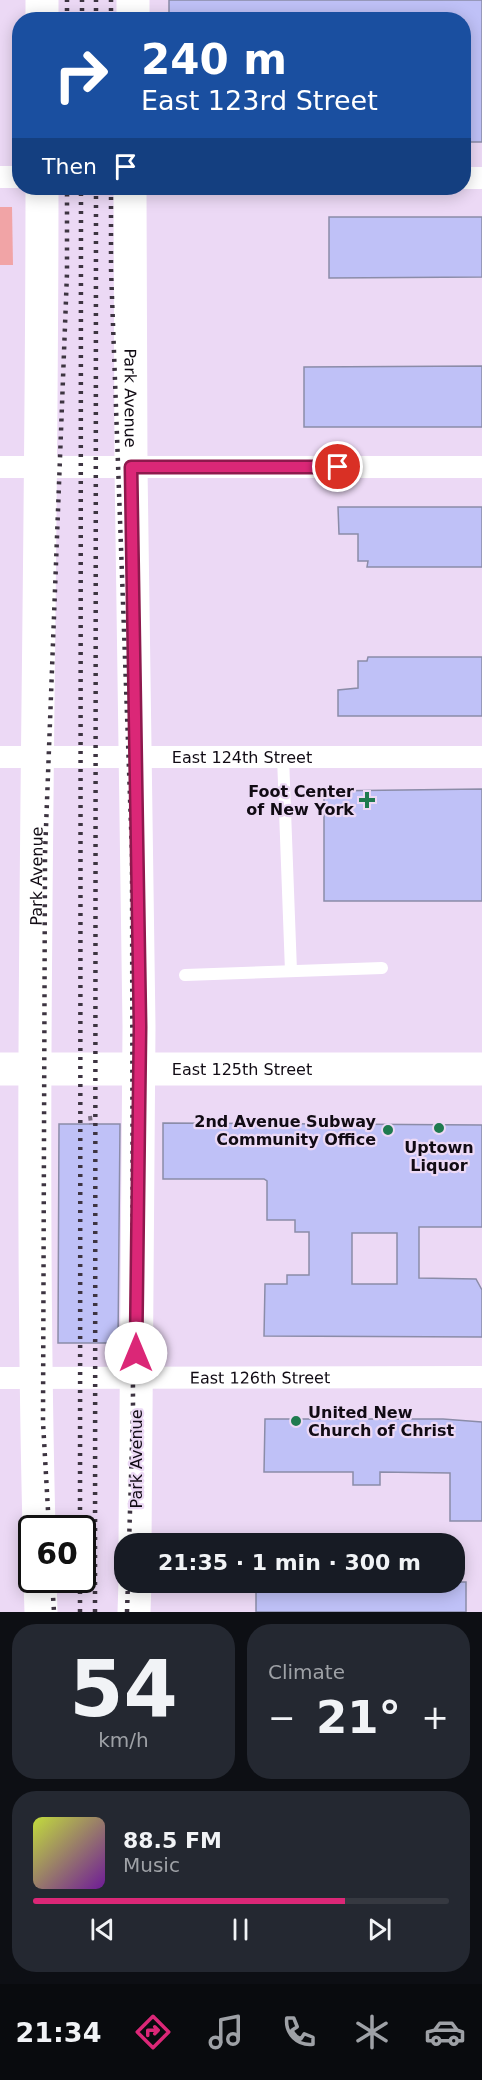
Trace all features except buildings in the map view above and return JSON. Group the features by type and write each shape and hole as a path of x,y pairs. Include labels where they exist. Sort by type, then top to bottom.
{"main road":[{"name":"Park Avenue","path":"39,1515 35,1378 35,1069 42,468 42,195"},
{"name":"Park Avenue","path":"130,195 131,467 137,758 135,1533"},
{"name":"East 125th Street","path":"0,1069 482,1069"},
{"path":"40,1593 41,1612"},
{"path":"134,1612 135,1593"}],"street":[{"path":"0,467 482,467"},
{"name":"East 124th Street","path":"0,757 482,757"},
{"name":"East 126th Street","path":"0,1378 482,1377"}],"lane":[{"path":"282,757 291,971"},
{"path":"185,975 382,968"}],"path":[{"path":"90,1116 91,1124"}],"shaded area":[{"path":"0,207 12,207 13,265 0,265"}],"railway":[{"path":"67,0 67,12"},
{"path":"82,0 82,12"},
{"path":"96,0 96,12"},
{"path":"111,0 111,12"},
{"path":"48,1515 43,1422 45,854 67,273 67,195"},
{"path":"80,1515 81,195"},
{"path":"95,1612 96,195"},
{"path":"111,195 111,269 132,853 133,1411 129,1533"},
{"path":"53,1593 54,1612"},
{"path":"80,1593 80,1612"},
{"path":"127,1612 128,1593"}],"place":[{"name":"Foot Center of New York","path":"367,800"},
{"name":"Uptown Liquor","path":"439,1128"},
{"name":"2nd Avenue Subway Community Office","path":"388,1130"},
{"name":"United New Church of Christ","path":"296,1421"}],"route":[{"path":"136,1353 140,1027 131,467 338,467"}]}
